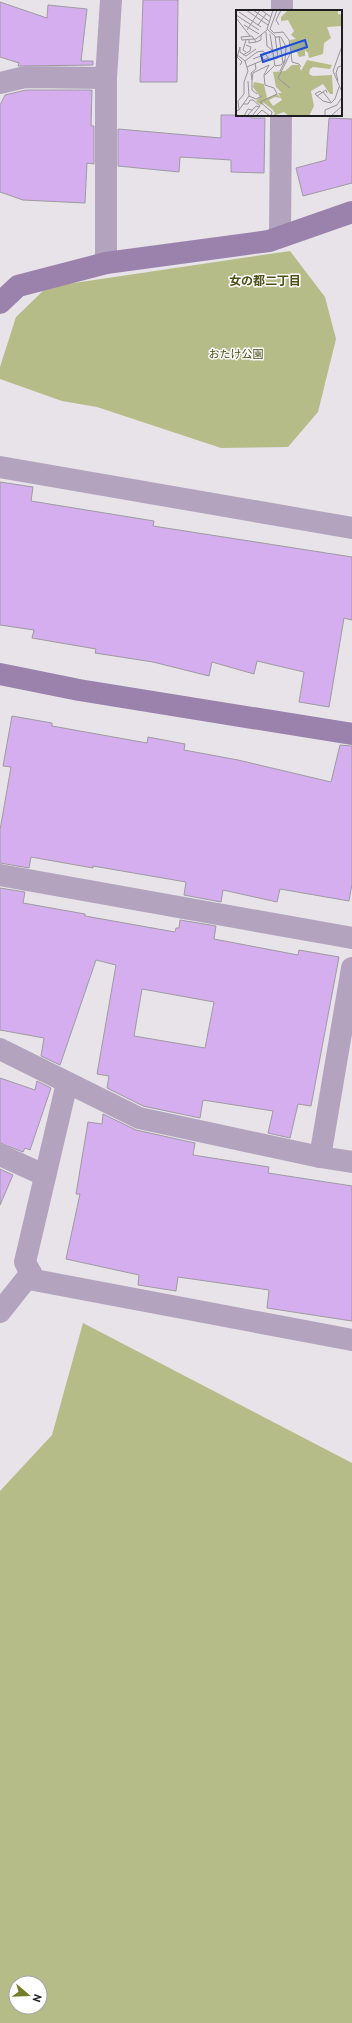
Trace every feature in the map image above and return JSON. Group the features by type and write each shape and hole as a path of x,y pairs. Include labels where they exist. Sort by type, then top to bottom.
{"street":[{"path":"106,263 106,78 111,0"},
{"path":"0,83 24,77 106,78"},
{"path":"280,236 281,116"},
{"path":"0,303 18,286 106,263 269,241 352,212"},
{"path":"0,467 352,528"},
{"path":"0,674 79,690 352,734"},
{"path":"0,875 352,938"},
{"path":"320,1157 352,968"},
{"path":"0,1049 139,1118 320,1157 352,1162"},
{"path":"66,1083 25,1262 34,1280 352,1340"},
{"path":"0,1155 44,1174"},
{"path":"0,1312 31,1273"}],"green space":[{"name":"おたけ公園","path":"290,251 325,297 336,339 318,412 288,447 221,448 97,407 62,401 0,379 0,367 16,317 47,287"},
{"path":"83,1323 352,1463 352,2023 0,2023 0,1491 52,1435"}],"building":[{"path":"143,0 178,0 177,82 140,82"},
{"path":"0,2 47,18 48,5 87,9 81,61 93,61 93,65 18,66 19,63 0,57"},
{"path":"26,90 92,90 91,126 94,126 94,164 87,163 85,203 23,200 0,192 0,105 5,95"},
{"path":"221,115 265,118 264,173 231,172 231,160 180,157 179,172 118,166 118,129 221,138"},
{"path":"329,118 352,119 352,183 303,196 296,168 326,160"},
{"path":"0,482 33,487 31,501 154,521 153,526 352,557 352,620 344,618 329,707 299,702 304,672 257,661 254,674 212,662 209,676 153,662 95,653 96,649 32,638 34,630 0,625"},
{"path":"12,716 52,723 52,726 147,743 148,737 185,744 184,750 238,760 331,782 340,745 352,746 352,884 349,901 280,889 277,902 223,890 221,902 184,895 186,882 31,857 29,868 0,863 0,830 11,767 3,766"},
{"path":"0,888 25,892 23,903 85,914 85,916 175,932 176,928 179,928 180,920 216,926 214,939 298,955 299,950 339,957 311,1106 298,1104 290,1138 268,1133 273,1111 203,1100 200,1118 143,1106 107,1088 109,1076 97,1074 116,965 96,960 60,1065 41,1056 44,1038 0,1030","holes":["142,989 214,1002 205,1048 134,1036"]},
{"path":"0,1078 35,1090 37,1081 51,1088 30,1150 25,1148 23,1152 0,1143"},
{"path":"103,1114 136,1130 195,1143 193,1155 269,1167 268,1173 352,1186 352,1321 267,1308 269,1290 178,1277 176,1291 138,1285 139,1275 66,1259 80,1194 76,1194 88,1122 102,1124"},
{"path":"0,1169 13,1175 0,1205"}],"district":[{"name":"女の都二丁目","path":"265,280"}]}
